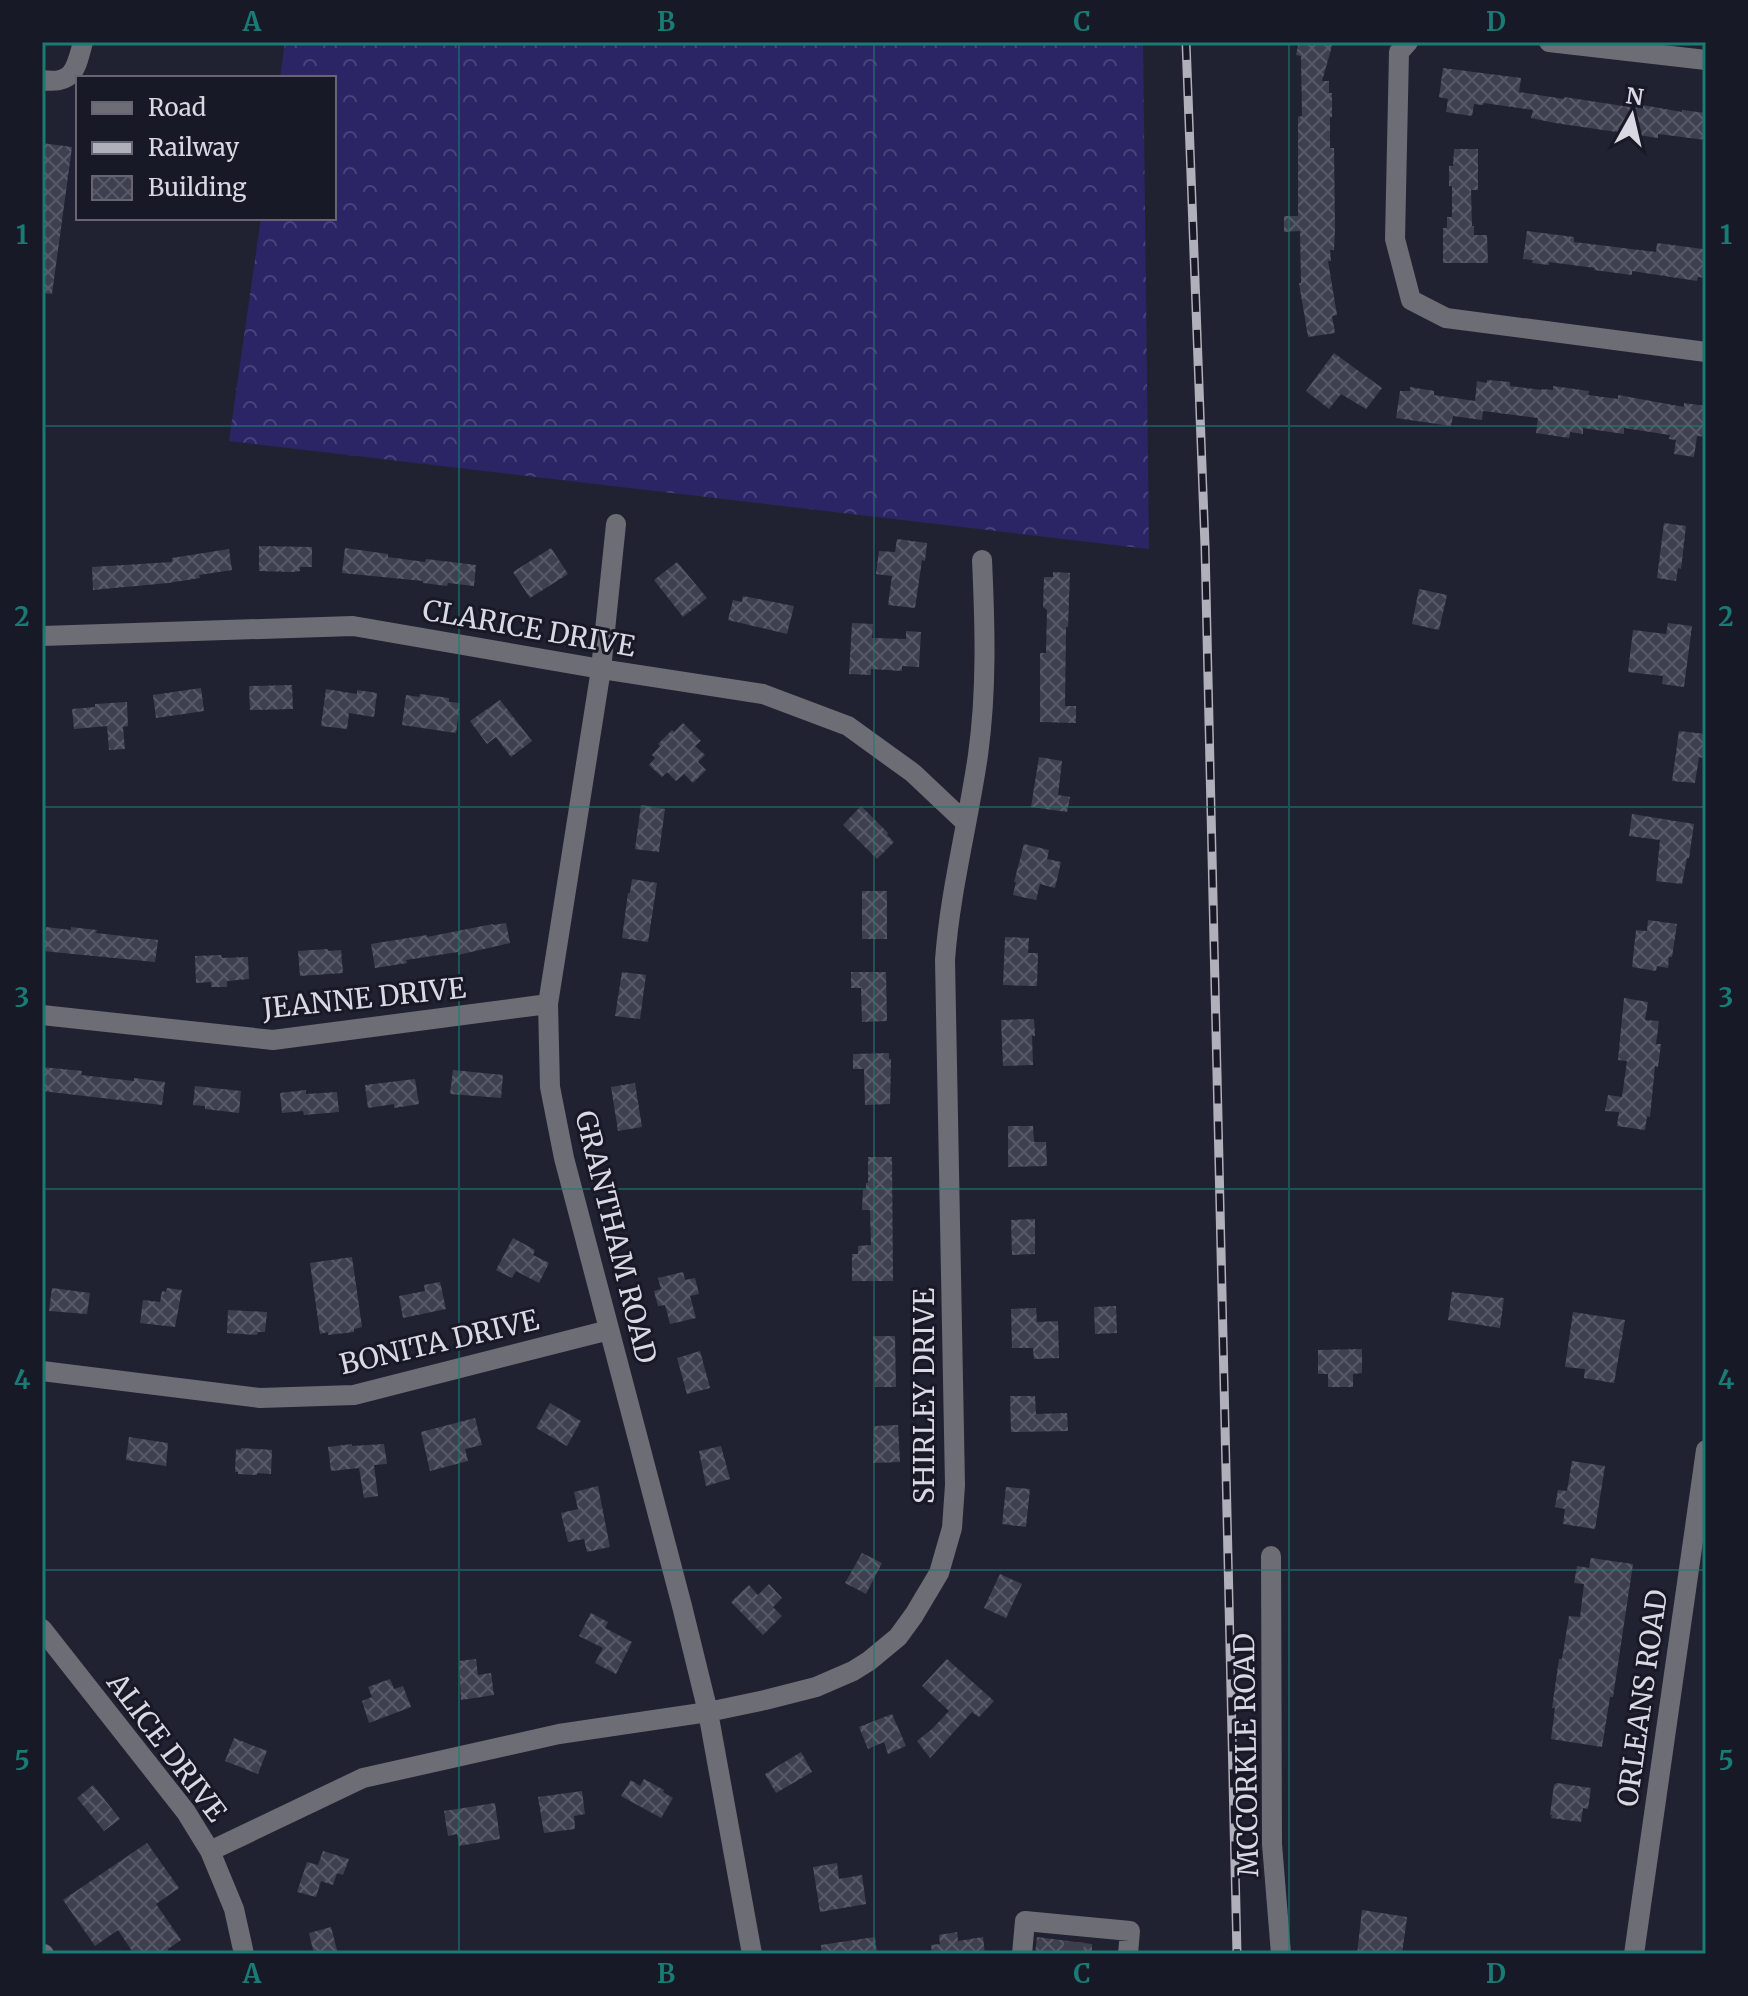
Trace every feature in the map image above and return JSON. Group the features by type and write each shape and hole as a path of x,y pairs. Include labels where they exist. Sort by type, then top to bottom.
{"street":[{"path":"42,80 55,82 65,79 76,69 83,42"},
{"path":"1408,42 1399,52 1395,239 1411,300 1446,318 1706,352"},
{"path":"1549,42 1706,60"},
{"name":"GRANTHAM ROAD","path":"616,524 601,669 548,1004 550,1087 564,1158 708,1712 752,1954"},
{"name":"SHIRLEY DRIVE","path":"210,1851 363,1778 559,1734 708,1712 816,1687 869,1661 898,1637 914,1615 939,1573 952,1528 955,1485 945,985 949,914 974,782 982,714 986,647 982,560"},
{"name":"CLARICE DRIVE","path":"42,636 353,626 763,694 848,726 913,773 966,823"},
{"name":"JEANNE DRIVE","path":"42,1015 273,1040 548,1004"},
{"name":"BONITA DRIVE","path":"42,1371 260,1398 354,1395 609,1330"},
{"name":"ORLEANS ROAD","path":"1634,1954 1706,1450"},
{"name":"MCCORKLE ROAD","path":"1271,1556 1272,1844 1281,1954"},
{"name":"ALICE DRIVE","path":"42,1629 186,1812 210,1851 234,1909 244,1954"},
{"path":"1022,1954 1025,1921 1074,1934 1130,1931 1128,1954"}],"green space":[{"path":"285,42 1143,42 1149,549 229,441 261,220 336,220 336,76 280,76"}],"building":[{"path":"1299,42 1331,42 1332,46 1322,81 1329,81 1329,93 1332,93 1330,148 1334,148 1335,229 1334,250 1330,250 1331,261 1328,261 1337,315 1332,316 1335,333 1308,337 1299,283 1300,231 1284,232 1284,216 1298,216 1298,117 1302,116 1301,56 1296,55"},
{"path":"1443,68 1521,78 1519,92 1630,107 1631,103 1706,113 1706,140 1658,134 1658,138 1555,123 1531,118 1533,110 1484,103 1474,104 1472,116 1446,112 1448,99 1439,97"},
{"path":"42,143 72,147 52,294 42,293"},
{"path":"1454,149 1478,149 1478,190 1471,190 1472,226 1474,235 1487,235 1488,263 1443,263 1443,228 1447,228 1447,217 1452,217 1449,166 1453,166"},
{"path":"1527,231 1574,237 1574,242 1656,252 1657,243 1703,249 1706,250 1706,278 1698,277 1697,281 1632,271 1632,275 1549,262 1549,265 1532,263 1533,260 1523,259"},
{"path":"1334,353 1382,388 1366,409 1341,394 1329,409 1306,391"},
{"path":"1487,380 1542,390 1553,390 1553,386 1589,391 1588,395 1618,399 1618,395 1684,407 1684,403 1706,406 1706,437 1697,436 1694,457 1674,454 1676,440 1669,439 1670,435 1624,428 1624,434 1583,428 1583,434 1570,432 1569,438 1536,433 1538,418 1483,411 1482,420 1453,416 1451,426 1396,418 1400,391 1410,391 1410,387 1434,391 1434,395 1475,401 1477,381 1487,383"},
{"path":"1664,523 1686,526 1681,569 1678,568 1676,581 1657,578"},
{"path":"897,539 927,543 915,608 888,605 892,576 876,574 879,551 895,552"},
{"path":"259,546 312,547 312,567 300,567 300,571 294,572 259,571"},
{"path":"345,548 425,562 426,559 476,565 474,586 448,583 447,586 342,573"},
{"path":"551,548 568,574 530,598 513,572"},
{"path":"229,549 232,570 168,583 93,590 92,567 172,562 172,558"},
{"path":"677,562 707,598 683,617 654,580"},
{"path":"1053,572 1070,573 1065,706 1076,706 1076,723 1040,722 1040,653 1046,653 1044,577 1053,577"},
{"path":"1419,589 1447,595 1439,630 1412,624"},
{"path":"743,596 794,606 787,634 728,620 733,600 742,602"},
{"path":"852,623 873,624 872,638 906,639 906,631 921,632 919,667 902,666 902,671 871,669 871,675 849,674"},
{"path":"1668,623 1692,626 1684,687 1662,684 1663,676 1628,672 1633,630 1666,634"},
{"path":"292,685 293,709 250,710 249,686"},
{"path":"201,688 204,711 156,718 153,695"},
{"path":"326,689 357,694 357,690 377,693 374,717 349,713 347,729 321,726"},
{"path":"420,694 449,698 449,702 460,703 456,733 402,725 406,695 419,697"},
{"path":"500,700 532,741 511,757 496,737 487,744 470,721"},
{"path":"127,702 128,726 123,727 125,749 109,750 107,726 74,729 72,709"},
{"path":"683,723 701,741 695,746 705,755 698,762 706,770 693,783 684,774 676,781 667,772 662,777 649,765 655,758 652,755 660,746 658,744"},
{"path":"1679,731 1706,734 1695,783 1672,781"},
{"path":"1039,757 1062,761 1058,795 1070,797 1067,812 1031,807"},
{"path":"641,805 665,809 659,852 635,849"},
{"path":"861,806 894,842 877,859 843,825"},
{"path":"1632,814 1694,824 1682,884 1656,881 1660,840 1629,836"},
{"path":"1024,844 1049,850 1047,859 1061,862 1055,888 1040,884 1036,900 1013,895"},
{"path":"632,879 657,883 648,942 622,938"},
{"path":"862,891 887,891 887,939 862,939"},
{"path":"1648,920 1677,924 1668,968 1657,966 1656,971 1632,967 1636,930 1647,931"},
{"path":"506,923 510,943 375,968 371,944"},
{"path":"46,927 97,930 96,933 158,940 155,962 43,951"},
{"path":"1005,937 1029,938 1028,953 1038,953 1037,986 1003,985"},
{"path":"341,950 343,973 300,976 298,951"},
{"path":"221,955 222,958 248,957 249,979 227,981 227,987 211,987 211,982 196,983 195,956"},
{"path":"622,972 646,975 640,1019 615,1016"},
{"path":"851,972 886,972 887,1021 862,1022 861,988 851,988"},
{"path":"1624,998 1648,1002 1645,1020 1659,1021 1656,1044 1661,1044 1658,1067 1655,1066 1650,1117 1647,1116 1645,1130 1617,1126 1619,1112 1605,1111 1608,1095 1622,1097 1627,1061 1618,1060"},
{"path":"1034,1019 1033,1065 1003,1066 1001,1020"},
{"path":"889,1053 890,1104 865,1105 864,1069 853,1069 853,1054"},
{"path":"42,1067 82,1071 81,1075 165,1082 162,1105 42,1091"},
{"path":"453,1070 503,1075 501,1098 450,1094"},
{"path":"415,1079 419,1104 368,1108 365,1085"},
{"path":"635,1083 642,1127 618,1131 611,1087"},
{"path":"195,1086 241,1091 239,1113 193,1105"},
{"path":"306,1090 306,1094 337,1092 339,1112 282,1113 280,1093"},
{"path":"1008,1126 1033,1126 1034,1142 1046,1142 1047,1166 1008,1167"},
{"path":"868,1157 892,1157 893,1281 852,1281 852,1254 858,1254 858,1246 871,1245 870,1210 862,1210 863,1190 866,1190 868,1183"},
{"path":"1035,1219 1035,1254 1012,1255 1011,1220"},
{"path":"513,1238 535,1250 533,1255 549,1263 539,1283 516,1271 512,1278 496,1270"},
{"path":"352,1257 362,1327 354,1329 354,1332 320,1334 310,1263"},
{"path":"683,1272 685,1280 695,1278 699,1294 690,1296 696,1318 670,1324 665,1305 658,1306 654,1291 661,1289 658,1278"},
{"path":"440,1282 446,1309 403,1318 399,1296 425,1291 424,1285"},
{"path":"52,1288 90,1293 87,1314 49,1311"},
{"path":"167,1288 182,1290 175,1327 140,1323 143,1300 160,1302 162,1291 166,1292"},
{"path":"1452,1292 1504,1298 1500,1328 1448,1320"},
{"path":"1116,1306 1117,1333 1095,1334 1094,1307"},
{"path":"1036,1308 1037,1322 1058,1321 1059,1358 1034,1359 1033,1348 1012,1348 1011,1309"},
{"path":"228,1310 267,1312 265,1332 258,1332 257,1335 227,1333"},
{"path":"1573,1312 1625,1320 1614,1383 1584,1378 1585,1369 1565,1367"},
{"path":"873,1336 895,1336 896,1387 875,1387"},
{"path":"1362,1349 1362,1373 1353,1374 1353,1387 1328,1387 1328,1374 1318,1374 1318,1350"},
{"path":"700,1351 710,1388 687,1394 677,1358"},
{"path":"1010,1396 1035,1396 1036,1414 1067,1413 1068,1431 1011,1432"},
{"path":"550,1403 581,1421 567,1446 536,1428"},
{"path":"475,1418 482,1445 465,1449 468,1461 430,1471 421,1432"},
{"path":"898,1425 900,1462 873,1463 874,1426"},
{"path":"129,1437 168,1443 166,1466 126,1460"},
{"path":"384,1444 387,1464 374,1465 378,1496 364,1498 359,1468 331,1471 328,1447"},
{"path":"721,1446 730,1479 706,1486 699,1451"},
{"path":"236,1449 272,1450 271,1474 235,1472"},
{"path":"1572,1461 1605,1466 1595,1529 1563,1524 1565,1509 1555,1507 1558,1490 1567,1491"},
{"path":"598,1486 610,1547 587,1552 584,1539 568,1542 561,1513 578,1509 574,1492"},
{"path":"1006,1487 1030,1489 1026,1527 1002,1524"},
{"path":"862,1553 882,1563 866,1594 845,1583"},
{"path":"1591,1558 1633,1564 1613,1697 1610,1697 1602,1747 1551,1739 1559,1659 1562,1659 1569,1616 1580,1617 1584,1584 1574,1583 1577,1566 1589,1568"},
{"path":"1000,1574 1022,1584 1006,1618 984,1608"},
{"path":"769,1584 782,1598 773,1607 782,1616 763,1635 731,1602 749,1585 758,1595"},
{"path":"591,1613 608,1622 605,1628 632,1642 616,1674 595,1663 603,1648 579,1636"},
{"path":"476,1659 478,1675 491,1673 494,1695 461,1700 459,1661"},
{"path":"947,1659 994,1701 979,1717 972,1712 930,1758 917,1741 949,1711 922,1686"},
{"path":"390,1679 394,1689 403,1686 411,1707 369,1723 362,1701 372,1697 368,1687"},
{"path":"892,1714 906,1746 888,1754 884,1742 868,1749 859,1727"},
{"path":"234,1738 267,1751 258,1774 225,1761"},
{"path":"801,1752 812,1772 776,1793 765,1774"},
{"path":"644,1779 673,1798 661,1818 621,1796 631,1780 640,1786"},
{"path":"93,1785 120,1819 104,1831 77,1798"},
{"path":"1554,1785 1591,1788 1588,1809 1583,1808 1581,1822 1551,1818"},
{"path":"582,1791 585,1814 574,1816 575,1829 544,1833 538,1797"},
{"path":"495,1803 500,1839 459,1846 457,1834 448,1836 444,1811"},
{"path":"147,1843 179,1888 156,1904 181,1940 168,1949 168,1954 134,1954 118,1930 95,1946 63,1900"},
{"path":"323,1851 349,1859 343,1875 337,1873 333,1885 321,1881 316,1897 297,1892 307,1862 318,1865"},
{"path":"837,1863 839,1879 862,1875 866,1904 820,1912 813,1867"},
{"path":"1362,1910 1407,1917 1402,1954 1357,1954"},
{"path":"331,1927 338,1954 314,1954 309,1933"},
{"path":"957,1932 958,1941 983,1937 985,1954 932,1954 931,1945 940,1944 939,1935"},
{"path":"875,1937 877,1954 822,1954 821,1945"},
{"path":"1037,1937 1092,1944 1092,1954 1035,1954"}],"tunnel":[{"path":"1073,1954 1074,1942"}],"railway":[{"path":"1186,42 1205,546 1237,1954"}]}
